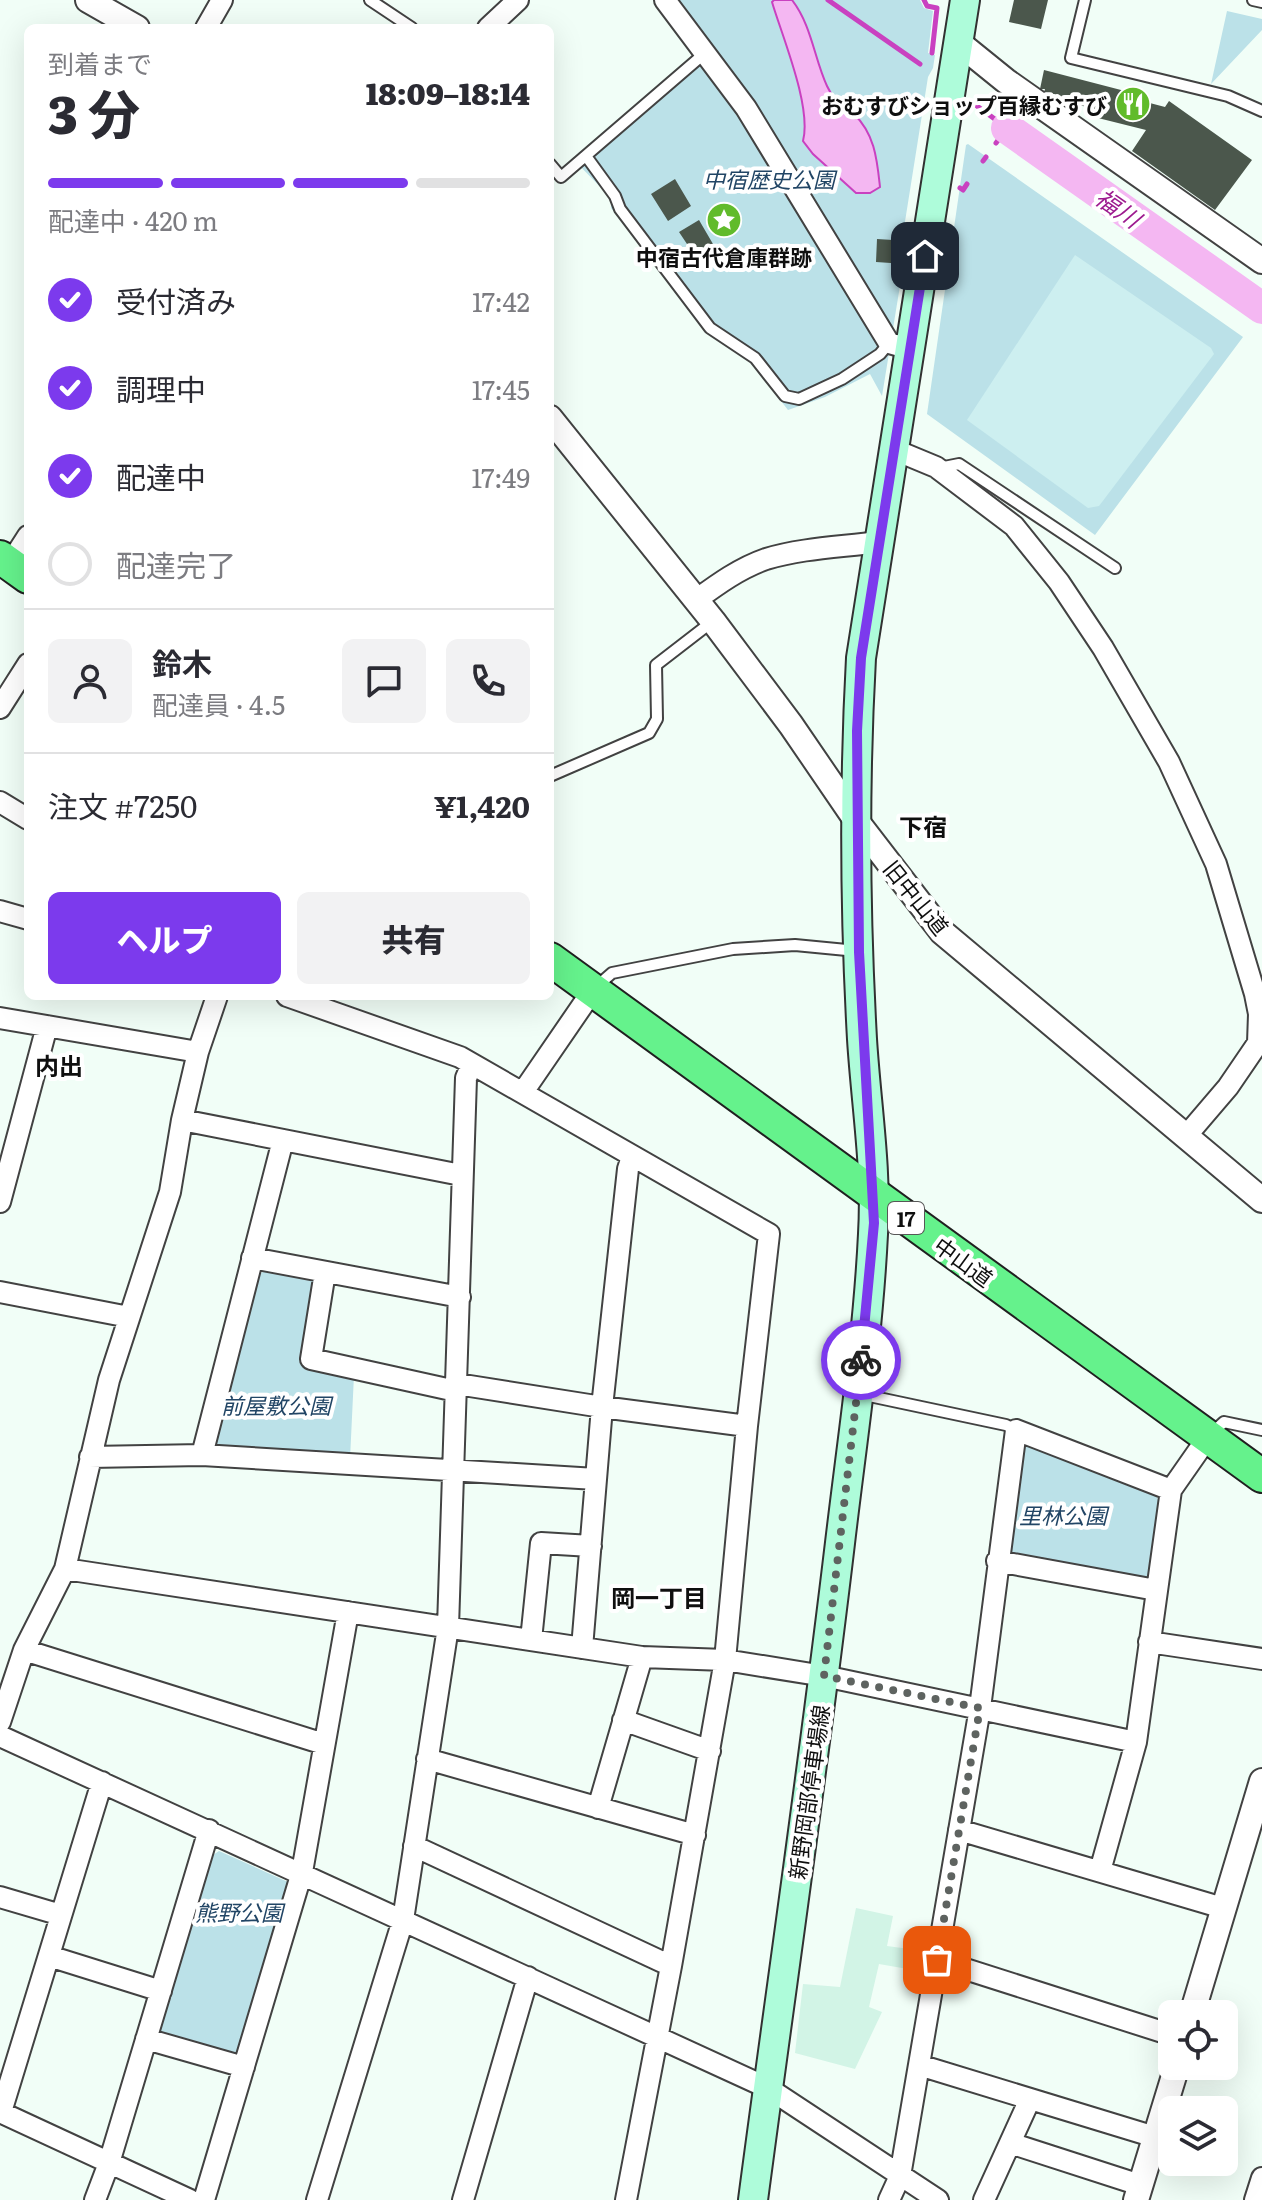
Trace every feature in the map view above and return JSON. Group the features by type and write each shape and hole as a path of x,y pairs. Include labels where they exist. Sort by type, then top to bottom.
{"highway":[{"name":"中山道","path":"554,962 1262,1476"}],"main road":[{"name":"新野岡部停車場線","path":"753,2200 824,1676 873,1237 859,952 857,731 861,658 895,450 900,346 965,0"}],"street":[{"path":"88,0 130,24"},
{"path":"208,24 222,0"},
{"path":"492,24 518,0"},
{"path":"665,0 746,108 900,346"},
{"path":"959,43 1018,90 1262,261"},
{"name":"旧中山道","path":"554,425 713,621 791,725 858,823 942,932 1262,1200"},
{"path":"895,450 937,468 1014,526 1059,582 1103,648 1169,762 1216,864 1237,927 1260,1014 1258,1043 1228,1087 1187,1135"},
{"path":"696,600 728,576 765,560 878,542"},
{"path":"13,566 24,544"},
{"path":"0,708 24,670"},
{"path":"0,802 24,817"},
{"path":"0,911 24,918"},
{"path":"523,1092 593,990"},
{"path":"0,1722 24,1650 65,1569 109,1380 170,1192 198,1052 216,1000"},
{"path":"298,1000 460,1057 769,1234 725,1660 626,2200"},
{"path":"0,1018 198,1052"},
{"path":"0,1202 47,1026"},
{"path":"317,2200 403,1920 448,1627 460,1297 461,1175 466,1078 472,1064"},
{"path":"182,1120 461,1175"},
{"path":"202,1455 283,1140"},
{"path":"582,1648 602,1407 628,1169 632,1157"},
{"path":"252,1258 460,1297"},
{"path":"325,1272 311,1359 456,1388 747,1426"},
{"path":"0,1292 129,1317"},
{"path":"889,2200 900,2176 980,1708 1016,1430 1171,1490"},
{"path":"1100,1871 1136,1742 1171,1490 1208,1437"},
{"path":"90,1457 202,1455 596,1479"},
{"path":"531,1640 541,1543 591,1546"},
{"path":"997,1561 1156,1590"},
{"path":"65,1569 642,1657 725,1660 824,1676 1136,1742"},
{"path":"204,2200 302,1872 348,1612"},
{"path":"1149,1642 1262,1659"},
{"path":"24,1650 324,1744"},
{"path":"598,1808 642,1657"},
{"path":"623,1720 710,1751"},
{"path":"0,1736 768,2088 938,2200"},
{"path":"427,1759 695,1835"},
{"path":"1196,2000 1262,1781"},
{"path":"102,1782 1,2112 190,2200"},
{"path":"95,2200 109,2163 209,1830"},
{"path":"959,1830 1223,1908"},
{"path":"414,1846 671,1966"},
{"path":"0,1897 61,1915"},
{"path":"49,1956 161,1991"},
{"path":"937,1960 1158,2031"},
{"path":"463,2200 528,1977"},
{"path":"146,2039 244,2067"},
{"path":"919,2065 1155,2137"},
{"path":"1010,2143 1138,2193 1173,2080"},
{"path":"984,2200 1030,2099"},
{"path":"1255,2200 1262,2178"}],"lane":[{"path":"370,0 406,24"},
{"path":"1085,0 1071,58 1228,96 1262,111"},
{"path":"1253,0 1262,2"},
{"path":"554,169 561,177 705,53"},
{"path":"586,156 615,196 620,209 710,328 755,358 785,396 799,399 900,346"},
{"path":"937,468 959,464 1115,568"},
{"path":"554,774 649,733 657,719 656,665 713,621"},
{"path":"593,990 612,973 733,949 795,945 859,952"},
{"path":"858,1393 1006,1425 1016,1430"},
{"path":"1208,1437 1224,1422 1262,1430"}],"green space":[{"name":"中宿歴史公園","path":"675,0 920,0 924,8 933,11 928,53 935,55 928,77 900,253 905,255 882,396 870,374 825,397 788,410 748,359 712,335 611,208 611,198 574,160 708,42"},
{"path":"1227,11 1262,19 1262,30 1211,84"},
{"path":"968,144 1243,337 1095,535 927,414"},
{"name":"前屋敷公園","path":"269,1269 319,1280 305,1364 354,1375 350,1459 215,1450 212,1445 259,1274"},
{"name":"里林公園","path":"1021,1440 1057,1457 1156,1494 1158,1500 1150,1575 1141,1580 1007,1554"},
{"name":"熊野公園","path":"219,1851 288,1882 291,1887 239,2058 158,2034 210,1857"},
{"path":"856,1908 893,1916 887,1946 932,1952 925,1972 879,1964 869,2007 882,2012 855,2069 795,2053 803,1984 840,1987"}],"shaded area":[{"path":"792,0 804,20 829,91 866,129 876,157 880,187 870,193 856,193 803,141 805,127 800,91 772,2"},
{"path":"1075,255 1211,348 1214,354 1099,506 1088,508 967,420"}],"building":[{"path":"1014,0 1048,0 1041,29 1009,22"},
{"path":"1044,70 1148,97 1146,102 1165,107 1169,101 1252,160 1215,210 1132,151 1146,130 1086,115 1088,107 1061,102 1062,97 1044,92 1045,89 1040,89"},
{"path":"675,179 691,206 668,221 651,194"},
{"path":"699,220 713,244 695,256 679,232"},
{"path":"877,239 893,240 891,263 876,262"}],"waterway":[{"name":"福川","path":"828,0 920,64"},
{"path":"924,0 927,6 937,8 932,53"},
{"name":"福川","path":"977,106 1007,128 996,143"},
{"name":"福川","path":"1007,128 1262,308"},
{"path":"983,161 986,157"},
{"path":"960,188 963,190 967,184"}],"way so far":[{"path":"861,1360 824,1676 980,1708 937,1960"}],"place":[{"name":"おむすびショップ百縁むすび","path":"1133,104"},
{"name":"中宿古代倉庫群跡","path":"724,220"}],"district":[{"name":"下宿","path":"923,825"},
{"name":"内出","path":"59,1064"},
{"name":"岡一丁目","path":"659,1596"}],"route":[{"path":"861,1360 874,1223 859,952 857,731 861,658 925,256"}]}
